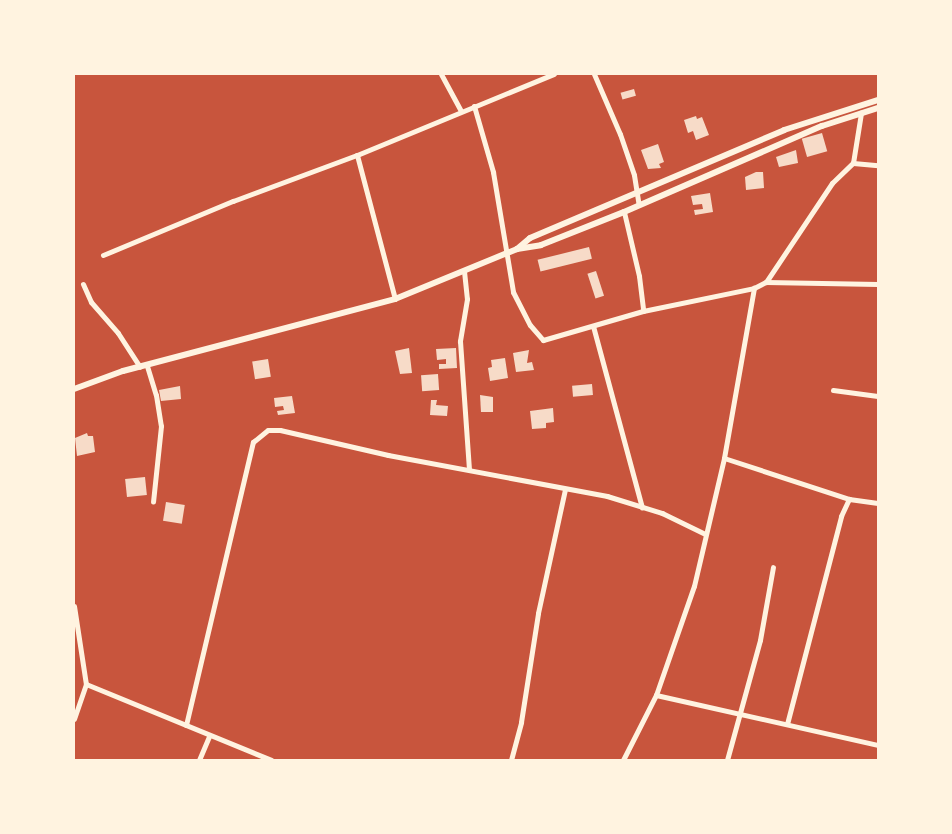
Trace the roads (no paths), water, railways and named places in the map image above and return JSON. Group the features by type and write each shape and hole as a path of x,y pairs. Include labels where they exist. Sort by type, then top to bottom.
{"street":[{"path":"441,74 461,111"},
{"path":"103,255 233,201 356,155 554,74"},
{"path":"594,74 620,134 639,205"},
{"path":"516,250 530,238 784,130 878,100"},
{"path":"474,106 493,172 505,254 520,308 541,340 642,311 754,288 766,282 878,284"},
{"path":"74,388 140,367 394,299 505,254 540,245 624,212 735,161 878,108"},
{"path":"766,282 832,183 853,163 861,113"},
{"path":"356,155 394,299"},
{"path":"853,163 878,165"},
{"path":"624,212 639,276 642,311"},
{"path":"464,271 467,299 460,341 469,470"},
{"path":"83,284 91,302 118,332 140,367"},
{"path":"623,760 656,695 689,604 724,458 754,288"},
{"path":"593,326 642,507"},
{"path":"147,366 156,395 161,426 153,502"},
{"path":"833,390 878,396"},
{"path":"186,725 253,442 258,436 268,430 280,430 469,470 566,488 642,507 684,522 705,534"},
{"path":"724,458 849,499 878,503"},
{"path":"511,760 521,722 538,613 566,488"},
{"path":"787,724 841,516 849,499"},
{"path":"727,760 742,713 773,567"},
{"path":"74,606 86,684 74,719"},
{"path":"86,684 270,760"},
{"path":"656,695 878,745"},
{"path":"199,760 209,736"}]}
